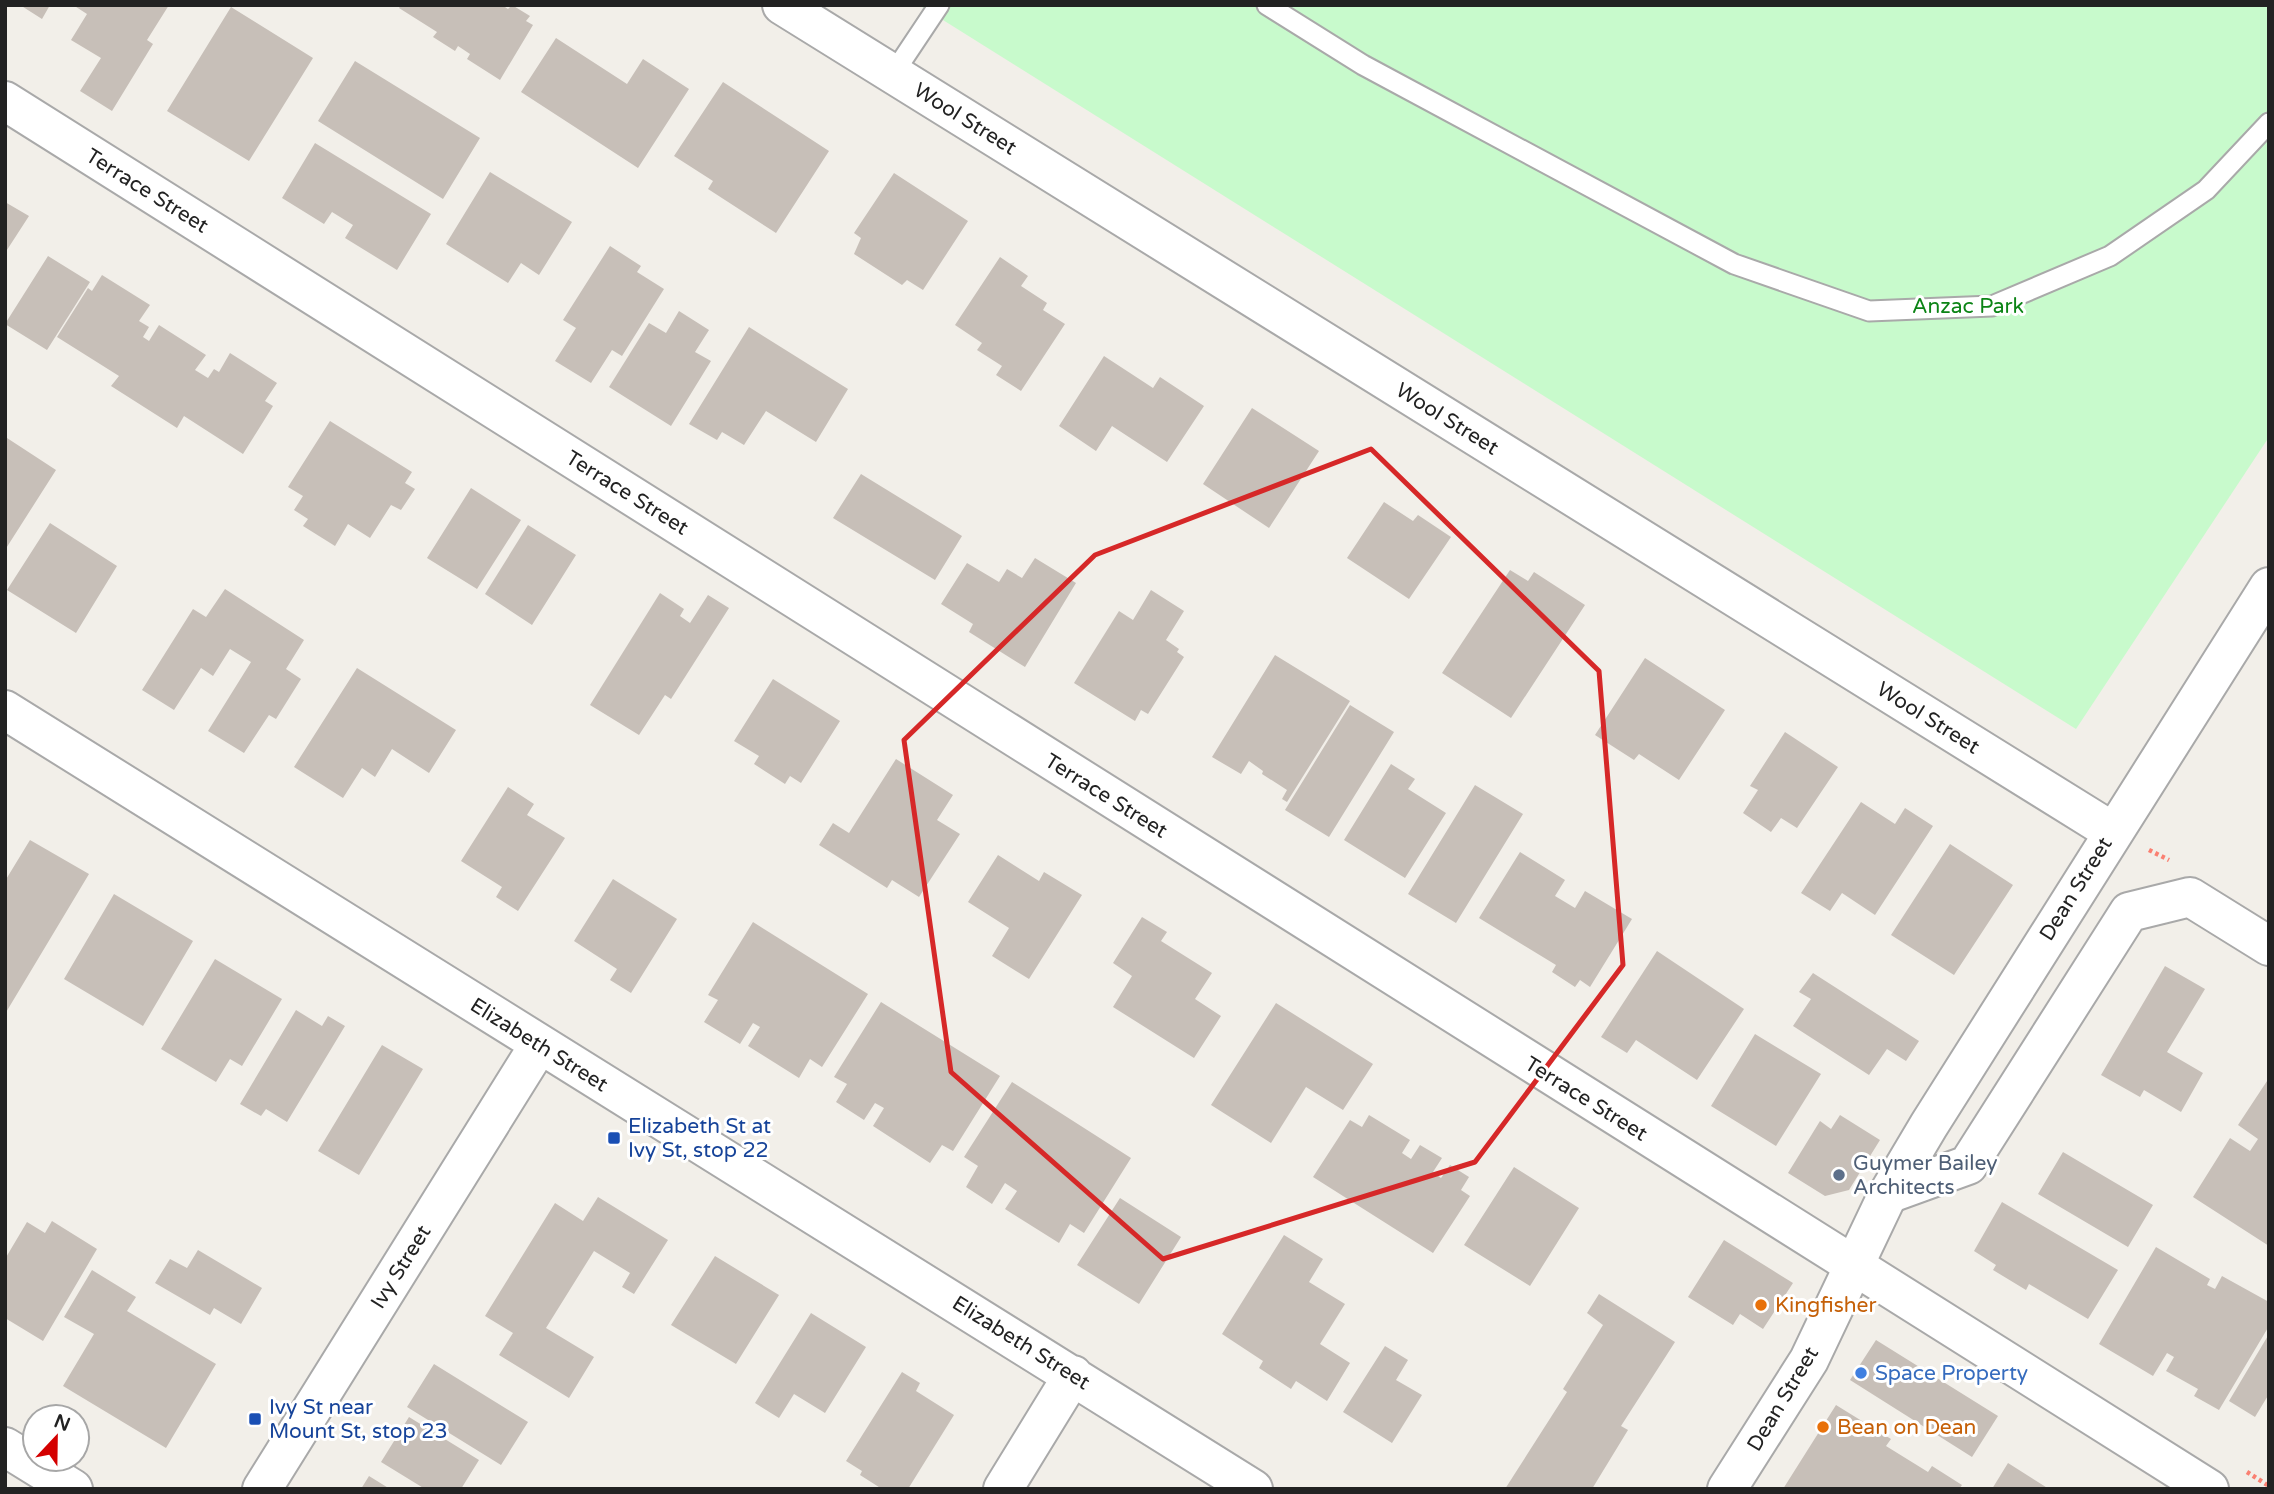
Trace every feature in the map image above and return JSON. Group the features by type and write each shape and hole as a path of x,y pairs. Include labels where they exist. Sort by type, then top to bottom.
{"street":[{"name":"Wool Street","path":"782,5 2113,832"},
{"name":"Terrace Street","path":"5,101 1853,1268 2209,1489"},
{"name":"Dean Street","path":"1727,1489 1809,1360 1888,1194 2269,587"},
{"name":"Elizabeth Street","path":"5,710 1253,1489"},
{"path":"1888,1194 1968,1165 2129,912 2190,897 2269,946"},
{"name":"Ivy Street","path":"262,1489 539,1045"},
{"path":"1003,1489 1073,1375"},
{"path":"5,1447 73,1489"}],"lane":[{"path":"893,74 939,5"},
{"path":"1267,5 1363,65 1734,264 1869,312 1992,306 2110,256 2206,190 2269,123"}],"highlighted area":[{"path":"1371,449 1599,671 1623,965 1475,1162 1163,1259 951,1072 904,740 1095,555"}],"green space":[{"name":"Anzac Park","path":"919,5 2269,5 2269,437 2076,729"}],"building":[{"path":"20,5 50,5 42,19"},
{"path":"73,5 169,5 147,40 153,44 112,111 80,91 101,58 71,40 87,14"},
{"path":"401,5 502,5 508,9 512,5 530,16 526,21 533,25 500,80 467,59 470,54 458,46 455,51 433,37 437,32 399,8"},
{"path":"231,7 313,58 249,161 167,111"},
{"path":"556,38 627,84 643,59 689,89 638,168 521,92"},
{"path":"355,61 480,138 443,199 318,121"},
{"path":"723,82 829,151 776,233 708,189 713,181 674,156"},
{"path":"315,143 431,214 397,270 345,238 353,225 332,212 324,224 282,198"},
{"path":"490,172 572,222 539,275 521,263 508,283 446,244"},
{"path":"894,173 968,221 923,290 907,280 902,285 854,254 861,238 854,233"},
{"path":"5,202 29,216 5,253"},
{"path":"610,246 641,266 637,272 664,289 622,356 612,350 591,383 555,361 576,328 563,320"},
{"path":"48,256 90,282 47,350 5,324"},
{"path":"1000,257 1028,276 1021,286 1047,303 1043,310 1065,324 1021,391 996,375 1002,366 977,350 982,343 955,325"},
{"path":"102,275 150,305 139,321 149,327 143,337 149,341 159,325 206,355 195,370 208,378 214,369 219,372 230,353 277,383 265,401 273,406 243,454 184,416 177,428 111,386 119,376 57,337 88,288 92,291"},
{"path":"679,311 709,330 695,352 711,361 671,426 609,387 649,323 666,333"},
{"path":"749,327 848,389 816,442 766,411 744,445 722,432 717,440 689,424"},
{"path":"1104,356 1153,388 1160,377 1204,406 1167,462 1112,426 1096,451 1059,426"},
{"path":"1252,408 1319,451 1269,528 1203,484"},
{"path":"330,421 412,472 405,483 415,489 401,510 391,505 370,538 348,524 335,546 303,526 308,519 294,510 303,496 288,487"},
{"path":"7,438 56,470 5,550 5,441"},
{"path":"861,474 962,536 935,580 833,518"},
{"path":"471,488 521,520 477,589 427,558"},
{"path":"1384,502 1413,521 1418,515 1451,537 1409,599 1347,558"},
{"path":"50,523 117,566 76,633 7,590"},
{"path":"528,525 576,555 532,625 485,594"},
{"path":"1035,558 1076,583 1025,667 969,632 973,624 941,604 967,563 999,582 1007,569 1022,578"},
{"path":"1510,570 1528,581 1534,572 1585,605 1511,718 1442,673"},
{"path":"225,589 304,640 286,669 301,679 276,719 269,715 244,753 208,731 251,662 230,649 213,676 201,668 174,710 142,690 193,609 206,617"},
{"path":"1151,590 1184,611 1166,640 1179,649 1177,652 1184,657 1148,714 1141,710 1135,721 1074,683 1119,611 1133,620"},
{"path":"660,593 684,609 680,616 690,623 708,595 729,608 671,699 665,695 639,735 590,705"},
{"path":"1275,655 1350,701 1287,802 1282,799 1287,790 1262,774 1263,771 1249,761 1241,774 1212,757"},
{"path":"1645,658 1725,710 1679,780 1639,754 1634,760 1595,735"},
{"path":"357,668 456,730 429,773 392,749 375,777 362,768 343,798 294,767"},
{"path":"773,679 840,721 801,783 790,776 785,784 754,764 759,756 734,741"},
{"path":"1350,705 1394,732 1329,837 1285,810"},
{"path":"1785,732 1838,767 1797,828 1781,818 1771,832 1743,813 1758,790 1750,786"},
{"path":"896,759 953,795 937,820 960,834 919,897 892,880 887,888 819,845 833,823 849,833"},
{"path":"1391,764 1415,779 1408,789 1446,813 1405,878 1344,840"},
{"path":"1475,785 1523,814 1456,923 1408,894"},
{"path":"508,787 534,804 527,815 565,838 518,911 496,897 502,887 461,861"},
{"path":"1861,802 1895,824 1905,808 1933,826 1875,915 1842,893 1830,911 1801,893"},
{"path":"30,840 89,874 5,1014 5,881"},
{"path":"1950,844 2013,885 1954,975 1891,935"},
{"path":"1520,852 1565,880 1555,896 1575,908 1585,891 1632,919 1590,987 1580,980 1575,987 1552,972 1556,965 1479,918"},
{"path":"998,855 1039,881 1044,872 1082,895 1029,979 992,956 1009,928 968,902"},
{"path":"613,879 677,919 631,993 610,980 617,969 574,941"},
{"path":"114,894 193,941 143,1026 64,979"},
{"path":"1142,917 1167,932 1161,941 1212,973 1195,999 1221,1016 1194,1058 1113,1007 1132,976 1113,963"},
{"path":"753,922 868,994 822,1067 810,1059 799,1078 748,1046 760,1027 753,1023 740,1044 704,1022 718,1000 708,995"},
{"path":"1657,951 1744,1009 1697,1080 1636,1040 1627,1053 1601,1037"},
{"path":"215,959 282,999 242,1066 230,1059 216,1082 161,1049"},
{"path":"2165,966 2205,989 2167,1052 2203,1073 2181,1112 2144,1090 2140,1097 2101,1075"},
{"path":"1813,973 1919,1041 1906,1061 1887,1049 1869,1075 1793,1026 1811,999 1799,992"},
{"path":"881,1002 1000,1076 953,1151 942,1145 930,1163 873,1126 884,1108 875,1103 864,1120 836,1102 847,1084 834,1077"},
{"path":"1276,1003 1373,1064 1343,1110 1306,1087 1271,1143 1211,1105"},
{"path":"296,1010 322,1026 328,1016 345,1026 287,1122 266,1109 261,1116 240,1104"},
{"path":"1755,1034 1821,1074 1776,1146 1711,1106"},
{"path":"382,1045 423,1069 359,1175 318,1151"},
{"path":"2269,1078 2269,1246 2193,1197 2230,1138 2250,1151 2258,1139 2238,1125"},
{"path":"1012,1082 1131,1158 1084,1233 1070,1224 1059,1243 1005,1209 1017,1191 1005,1183 992,1204 966,1187 978,1166 964,1157"},
{"path":"1369,1115 1410,1140 1402,1153 1411,1159 1420,1145 1442,1158 1433,1172 1441,1178 1450,1165 1469,1177 1461,1190 1470,1196 1433,1253 1313,1177 1350,1120 1362,1127"},
{"path":"1840,1115 1880,1140 1849,1190 1825,1196 1788,1173 1820,1121 1831,1129"},
{"path":"2063,1152 2153,1205 2128,1247 2038,1194"},
{"path":"1514,1167 1579,1208 1530,1286 1464,1245"},
{"path":"598,1197 668,1240 634,1294 622,1287 630,1273 594,1251 546,1328 594,1357 569,1398 499,1355 513,1333 485,1316 555,1203 583,1221"},
{"path":"1120,1198 1181,1237 1139,1304 1077,1265"},
{"path":"2002,1202 2118,1270 2088,1319 2029,1284 2026,1290 1993,1270 1996,1265 1974,1251"},
{"path":"52,1221 97,1249 43,1341 5,1318 5,1259 27,1222 45,1233"},
{"path":"1284,1235 1323,1259 1309,1282 1345,1304 1320,1344 1350,1363 1327,1401 1296,1381 1291,1389 1259,1368 1263,1361 1222,1334"},
{"path":"1724,1240 1793,1283 1763,1329 1740,1314 1733,1325 1688,1297"},
{"path":"2156,1247 2210,1279 2207,1285 2215,1289 2222,1276 2269,1302 2269,1326 2219,1410 2194,1396 2198,1389 2166,1371 2174,1357 2167,1353 2153,1376 2099,1344"},
{"path":"198,1250 262,1288 241,1324 214,1308 210,1315 155,1283 170,1259 187,1268"},
{"path":"715,1256 779,1295 736,1364 671,1325"},
{"path":"92,1270 136,1297 127,1311 216,1364 166,1448 63,1386 94,1334 64,1317"},
{"path":"1599,1294 1675,1342 1621,1426 1628,1430 1592,1489 1505,1489 1567,1392 1563,1389 1603,1325 1587,1313"},
{"path":"811,1313 866,1347 825,1413 794,1394 779,1418 755,1403"},
{"path":"2269,1334 2269,1394 2255,1417 2229,1401"},
{"path":"1876,1340 1998,1416 1972,1457 1850,1380"},
{"path":"1385,1346 1408,1360 1396,1380 1422,1395 1392,1443 1343,1412"},
{"path":"434,1364 528,1422 501,1465 407,1407"},
{"path":"902,1372 920,1383 916,1391 954,1415 908,1489 882,1489 860,1475 862,1471 846,1461"},
{"path":"1836,1405 1891,1439 1886,1446 1928,1472 1932,1466 1962,1485 1959,1489 1783,1489"},
{"path":"409,1417 479,1460 461,1489 425,1489 381,1462"},
{"path":"2008,1463 2049,1489 1992,1489"},
{"path":"369,1476 390,1489 361,1489"}],"place":[{"name":"Elizabeth St at Ivy St, stop 22","path":"614,1138"},
{"name":"Guymer Bailey Architects","path":"1839,1175"},
{"name":"Kingfisher","path":"1761,1305"},
{"name":"Space Property","path":"1861,1373"},
{"name":"Ivy St near Mount St, stop 23","path":"255,1419"},
{"name":"Bean on Dean","path":"1823,1427"}]}
